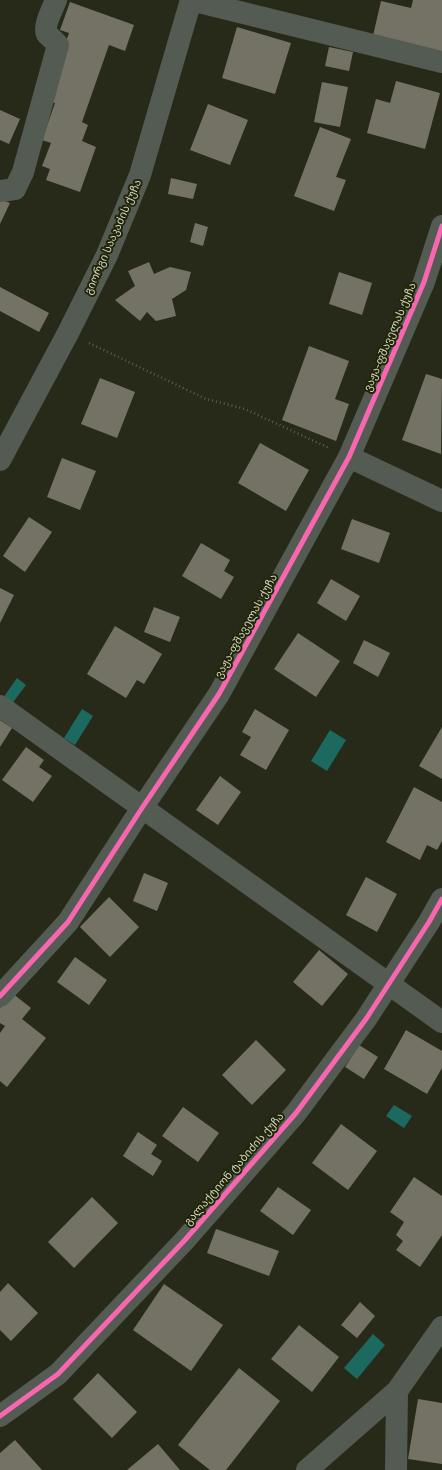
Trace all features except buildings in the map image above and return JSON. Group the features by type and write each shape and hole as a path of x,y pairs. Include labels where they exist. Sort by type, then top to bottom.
{"street":[{"path":"0,191 15,189 23,172 58,45 47,34 46,27 56,0"},
{"path":"191,0 442,62"},
{"name":"გიორგი სააკაძის ქუჩა","path":"0,460 68,333 107,255 140,175 191,0"},
{"name":"ვაჟა-ფშაველას ქუჩა","path":"0,996 68,922 142,808 219,694 349,457 424,282 442,226"},
{"path":"349,457 442,501"},
{"path":"0,706 442,1022"},
{"name":"გალაქტიონ ტაბიძის ქუჩა","path":"0,1416 58,1374 184,1241 296,1112 366,1018 429,922 442,899"},
{"path":"307,1470 397,1391 442,1327"},
{"path":"396,1470 397,1391"}],"path":[{"path":"68,333 206,399 245,409 349,457"}],"water":[{"path":"17,678 26,685 11,705 3,698"},
{"path":"82,709 93,716 75,745 64,738"},
{"path":"330,730 346,740 327,771 311,761"},
{"path":"394,1105 412,1116 404,1128 386,1116"},
{"path":"373,1334 385,1345 357,1379 344,1368"}],"cycle path":[{"path":"0,996 68,922 142,808 219,694 349,457 424,282 442,226"},
{"path":"0,1416 58,1374 184,1241 296,1113 366,1019 429,922 442,899"}]}
